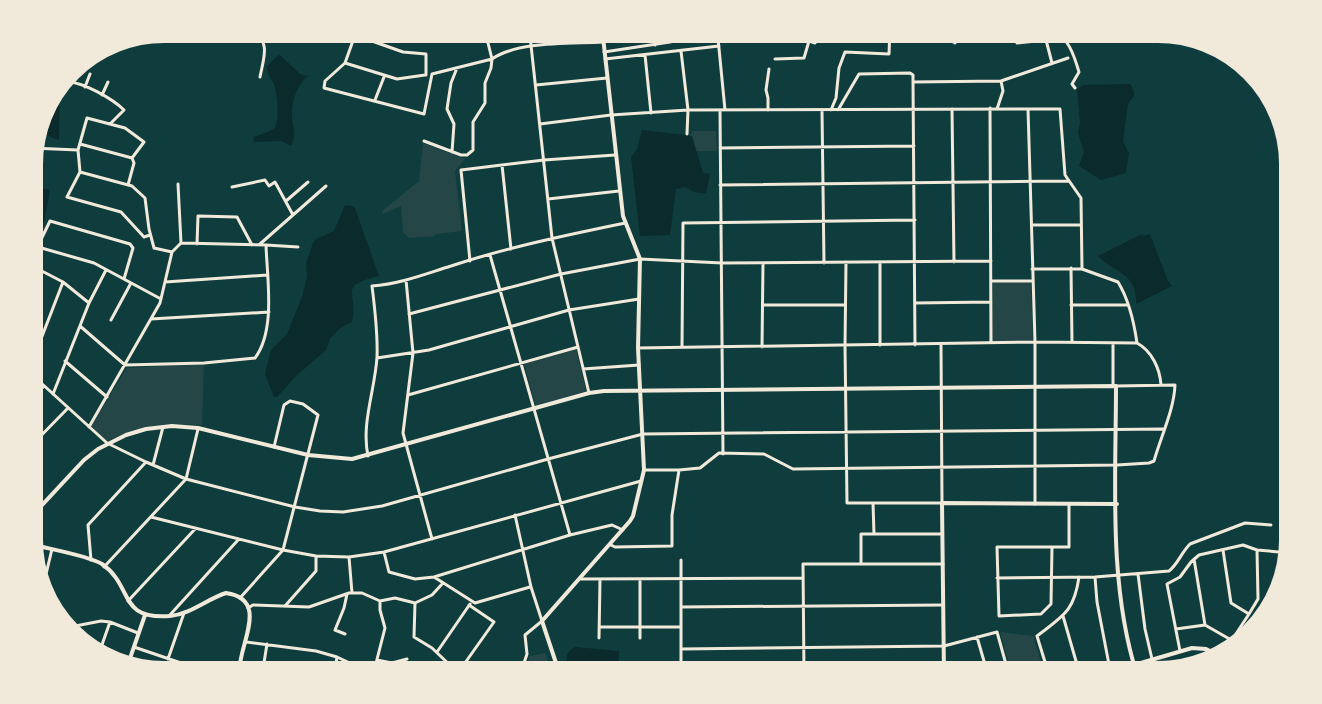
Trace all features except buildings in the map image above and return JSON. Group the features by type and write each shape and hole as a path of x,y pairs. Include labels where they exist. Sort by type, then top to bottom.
{"street":[{"path":"260,76 266,49 263,39"},
{"path":"354,39 345,63 325,81 324,88 424,114 432,74"},
{"path":"366,39 403,52 426,54 426,75"},
{"path":"424,141 461,155 473,150 473,122 485,103 485,83 491,68 492,59 486,39"},
{"path":"531,39 552,238 589,393"},
{"path":"523,665 527,654 525,635 542,621 633,516 644,470 638,348 640,259 625,223 619,191 603,39"},
{"path":"653,39 655,45"},
{"path":"604,52 655,45 678,39"},
{"path":"718,39 725,110"},
{"path":"775,59 804,58 809,41 814,43 817,39"},
{"path":"831,110 836,98 839,68 845,52 889,54 890,39"},
{"path":"948,39 955,43"},
{"path":"1063,39 1073,50 1079,72 1072,84 1075,88"},
{"path":"1017,43 1046,40 1052,63"},
{"path":"345,63 384,77 403,80 492,59 499,54 520,47 603,42"},
{"path":"605,58 719,46"},
{"path":"681,51 688,110 687,134"},
{"path":"645,54 651,113"},
{"path":"913,82 1001,81 1068,58"},
{"path":"452,152 454,124 447,109 451,83 457,68"},
{"path":"768,110 766,90 769,69"},
{"path":"838,110 859,74 910,73 913,75 915,345"},
{"path":"85,87 90,74"},
{"path":"375,101 384,77"},
{"path":"536,85 607,78"},
{"path":"997,108 1003,91 1001,81"},
{"path":"70,82 117,102 124,110 110,124"},
{"path":"102,95 108,82"},
{"path":"990,108 991,343"},
{"path":"1028,108 1035,342 1035,504"},
{"path":"952,109 954,262"},
{"path":"540,124 611,115 688,110 1059,109 1065,175 1081,198 1082,269"},
{"path":"720,110 723,454"},
{"path":"822,111 824,263"},
{"path":"132,158 144,142 125,128 87,118 78,150 80,172 67,197 121,212 144,237 150,235"},
{"path":"80,144 132,158"},
{"path":"720,148 914,146"},
{"path":"40,148 78,150"},
{"path":"470,261 461,170 544,160 615,155"},
{"path":"128,185 134,163 132,158"},
{"path":"502,165 511,249"},
{"path":"80,172 132,186 145,198 154,248 172,252"},
{"path":"232,187 265,180 269,186 275,182 293,215"},
{"path":"286,201 308,182"},
{"path":"720,185 1069,182"},
{"path":"89,427 126,365 161,299 172,252 181,243 178,184"},
{"path":"259,245 326,186"},
{"path":"548,199 619,191"},
{"path":"197,244 198,216 237,217 252,245"},
{"path":"682,347 683,223 915,220"},
{"path":"39,246 50,221 130,244 133,248 124,279"},
{"path":"368,456 365,441 377,358 372,286 389,285 552,238 625,223"},
{"path":"1032,225 1082,225"},
{"path":"181,243 298,247"},
{"path":"80,326 126,365 204,363 255,358 262,346 269,312 266,245"},
{"path":"39,248 94,264 161,299"},
{"path":"490,255 570,536"},
{"path":"409,314 500,292 561,274 640,259 722,263 991,261"},
{"path":"846,262 847,503 1117,504"},
{"path":"880,262 880,345"},
{"path":"762,347 763,263"},
{"path":"1071,268 1072,342"},
{"path":"39,269 63,282 89,303"},
{"path":"1032,269 1082,269 1118,282 1135,327 1137,343"},
{"path":"53,394 89,303 106,270"},
{"path":"165,282 267,275"},
{"path":"406,280 413,353 403,433 432,538"},
{"path":"992,281 1033,281"},
{"path":"39,345 63,282"},
{"path":"111,320 130,283"},
{"path":"377,358 413,353 569,309 640,299"},
{"path":"915,303 991,302"},
{"path":"763,305 846,305"},
{"path":"1071,305 1128,305"},
{"path":"150,319 269,312"},
{"path":"638,348 1035,342 1137,343 1142,345 1159,368 1161,385"},
{"path":"1113,342 1118,576 1122,613 1134,665 1180,651 1199,648 1212,652"},
{"path":"941,345 944,665"},
{"path":"408,395 578,346"},
{"path":"65,361 107,397"},
{"path":"583,369 639,365"},
{"path":"39,381 107,443 146,462 186,479 295,507 320,511 359,511 643,434 1163,429"},
{"path":"39,508 84,460 107,443 133,432 163,427 198,428 308,455 338,459 368,456 589,393 722,389 1175,385 1174,403 1163,429 1154,461 1145,464 793,469 764,454 719,453 700,468 644,470"},
{"path":"39,391 44,386"},
{"path":"240,598 283,550 318,415 303,404 290,401 284,405 274,447"},
{"path":"39,438 68,408"},
{"path":"153,465 163,427"},
{"path":"104,567 186,479 198,428"},
{"path":"91,560 88,525 146,462"},
{"path":"610,545 615,547 672,546 672,515 679,470"},
{"path":"151,517 283,550 316,556 349,557 384,552 642,481"},
{"path":"873,503 874,534"},
{"path":"1052,547 1051,604 1041,614 999,616 998,547 1052,547 1069,547 1069,504"},
{"path":"515,515 531,587 557,665"},
{"path":"997,578 1095,577 1169,571 1176,566 1184,549 1190,544 1245,523 1271,525"},
{"path":"384,552 389,572 415,579 434,577 612,525 623,530"},
{"path":"128,601 196,528"},
{"path":"861,564 861,534 942,534"},
{"path":"169,616 239,539"},
{"path":"1180,651 1167,584 1180,577 1199,555 1243,545 1282,552"},
{"path":"39,546 91,560 104,567 117,581 133,608 145,615 169,616 184,613 226,593 240,598 248,608 250,620 241,663"},
{"path":"45,578 52,549"},
{"path":"1176,629 1205,625 1232,640 1258,598 1257,549"},
{"path":"1223,550 1231,603 1249,614"},
{"path":"285,606 316,571 316,556"},
{"path":"349,557 352,593"},
{"path":"1194,559 1205,625"},
{"path":"681,560 681,665"},
{"path":"804,665 803,564 943,564"},
{"path":"1138,574 1144,629 1152,659"},
{"path":"434,577 475,603 531,587"},
{"path":"1046,665 1037,636 1069,610 1079,577"},
{"path":"1095,577 1097,602 1109,665"},
{"path":"580,579 803,578"},
{"path":"599,638 600,579"},
{"path":"640,579 640,638"},
{"path":"248,608 253,605 318,605 352,593 362,593 380,601 395,598 415,603 432,595 443,584"},
{"path":"345,634 335,630 347,594"},
{"path":"376,665 385,628 380,601"},
{"path":"437,652 472,601"},
{"path":"415,603 414,637 437,652 450,665"},
{"path":"463,665 494,622 469,605"},
{"path":"681,607 943,605"},
{"path":"168,659 184,613"},
{"path":"130,660 145,615"},
{"path":"1063,616 1077,665"},
{"path":"74,626 101,621 140,633"},
{"path":"101,647 110,622"},
{"path":"600,627 681,627"},
{"path":"681,649 944,646 997,632 1006,665"},
{"path":"977,637 985,665"},
{"path":"246,642 316,651 353,665"},
{"path":"264,665 267,644"},
{"path":"134,648 184,664"},
{"path":"336,665 337,657"},
{"path":"377,660 392,663 406,659"}],"shaded area":[{"path":"280,55 300,74 308,76 298,89 294,100 292,117 294,135 291,146 281,141 254,142 253,137 271,130 277,123 276,93 267,67"},
{"path":"1130,84 1134,96 1128,104 1123,142 1129,153 1126,173 1101,180 1079,166 1084,152 1078,133 1080,123 1077,89 1083,85"},
{"path":"60,95 59,140 43,134"},
{"path":"642,130 692,136 703,173 710,174 706,194 694,192 685,187 676,189 670,235 640,236 631,157 637,149"},
{"path":"693,131 716,131 717,151 696,151 690,136"},
{"path":"423,143 465,159 455,171 462,231 409,238 403,232 401,206 383,214 382,211 419,181"},
{"path":"39,187 50,190 44,222 39,227"},
{"path":"345,205 355,208 379,276 353,287 352,322 339,329 330,339 326,350 296,376 277,397 274,397 265,374 271,350 287,334 302,297 307,276 306,263 313,243 316,239 334,231"},
{"path":"1142,234 1143,236 1150,234 1172,286 1136,304 1136,294 1129,280 1098,256"},
{"path":"993,283 1031,283 1033,342 991,343"},
{"path":"576,349 586,391 536,406 524,364"},
{"path":"204,363 202,425 153,427 107,441 91,426 127,368"},
{"path":"1000,632 1033,636 1042,665 1009,665"},
{"path":"575,647 619,651 618,665 568,665 567,656"},
{"path":"545,653 549,665 526,665 530,656"}]}
